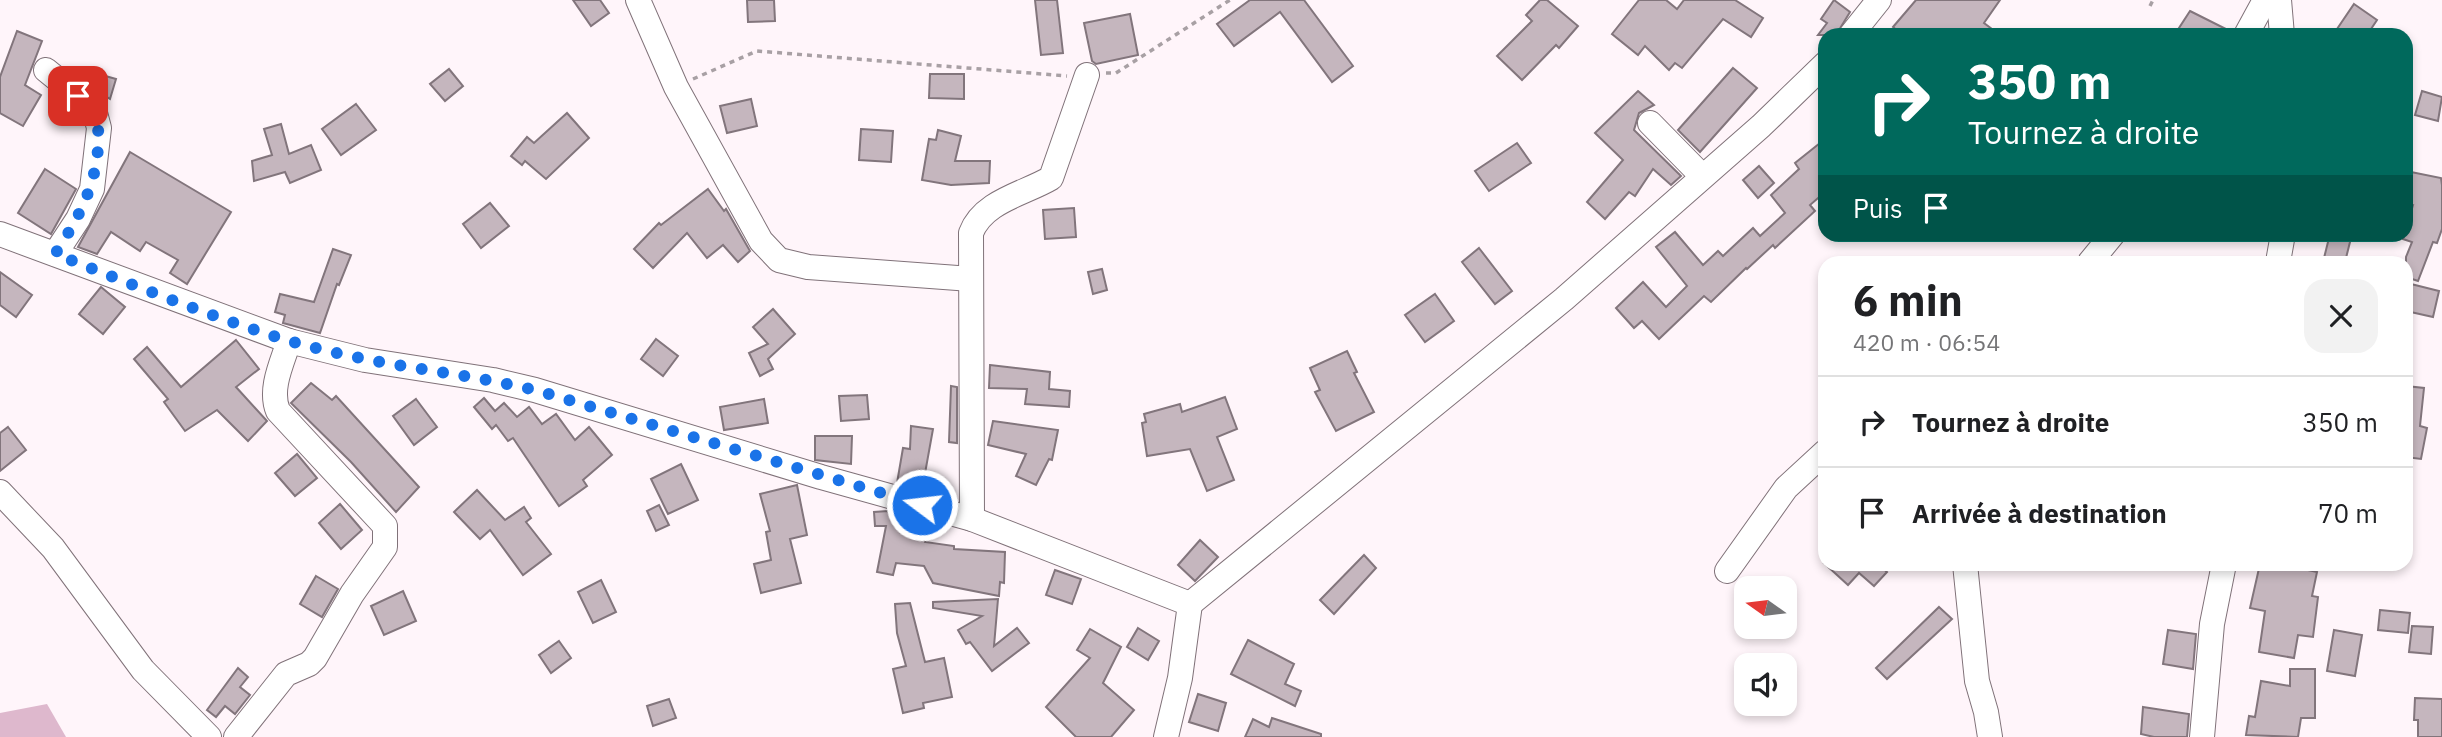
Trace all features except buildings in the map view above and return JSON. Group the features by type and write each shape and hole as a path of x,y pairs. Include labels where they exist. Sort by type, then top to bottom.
{"street":[{"path":"638,0 676,87 761,241 779,260 808,267 971,279"},
{"path":"1857,28 1879,0"},
{"path":"2250,28 2265,0"},
{"path":"2279,0 2281,28"},
{"path":"46,70 94,108 99,128 92,189 78,219 55,254"},
{"path":"1166,737 1180,678 1190,604 1564,299 1761,126 1818,71"},
{"path":"972,519 971,233 976,220 988,209 1051,178 1087,75"},
{"path":"1650,123 1702,176"},
{"path":"0,234 289,341 365,360 493,380 535,390 821,477 972,519 1190,604"},
{"path":"2095,256 2106,242"},
{"path":"236,737 286,674 315,658 352,594 385,547 387,536 385,526 278,411 273,400 289,341"},
{"path":"1727,571 1786,488 1818,458"},
{"path":"0,492 53,548 143,670 209,737"},
{"path":"1966,571 1976,681 1986,712 1990,737"},
{"path":"2202,737 2212,624 2223,571"}],"path":[{"path":"676,87 757,51 1054,77 1115,73 1230,0"},
{"path":"2150,6 2153,0"}],"shaded area":[{"path":"47,704 66,737 0,737 0,713"}],"route":[{"path":"78,96 94,108 99,128 92,189 78,219 55,254 289,341 365,360 493,380 535,390 922,505"}]}
